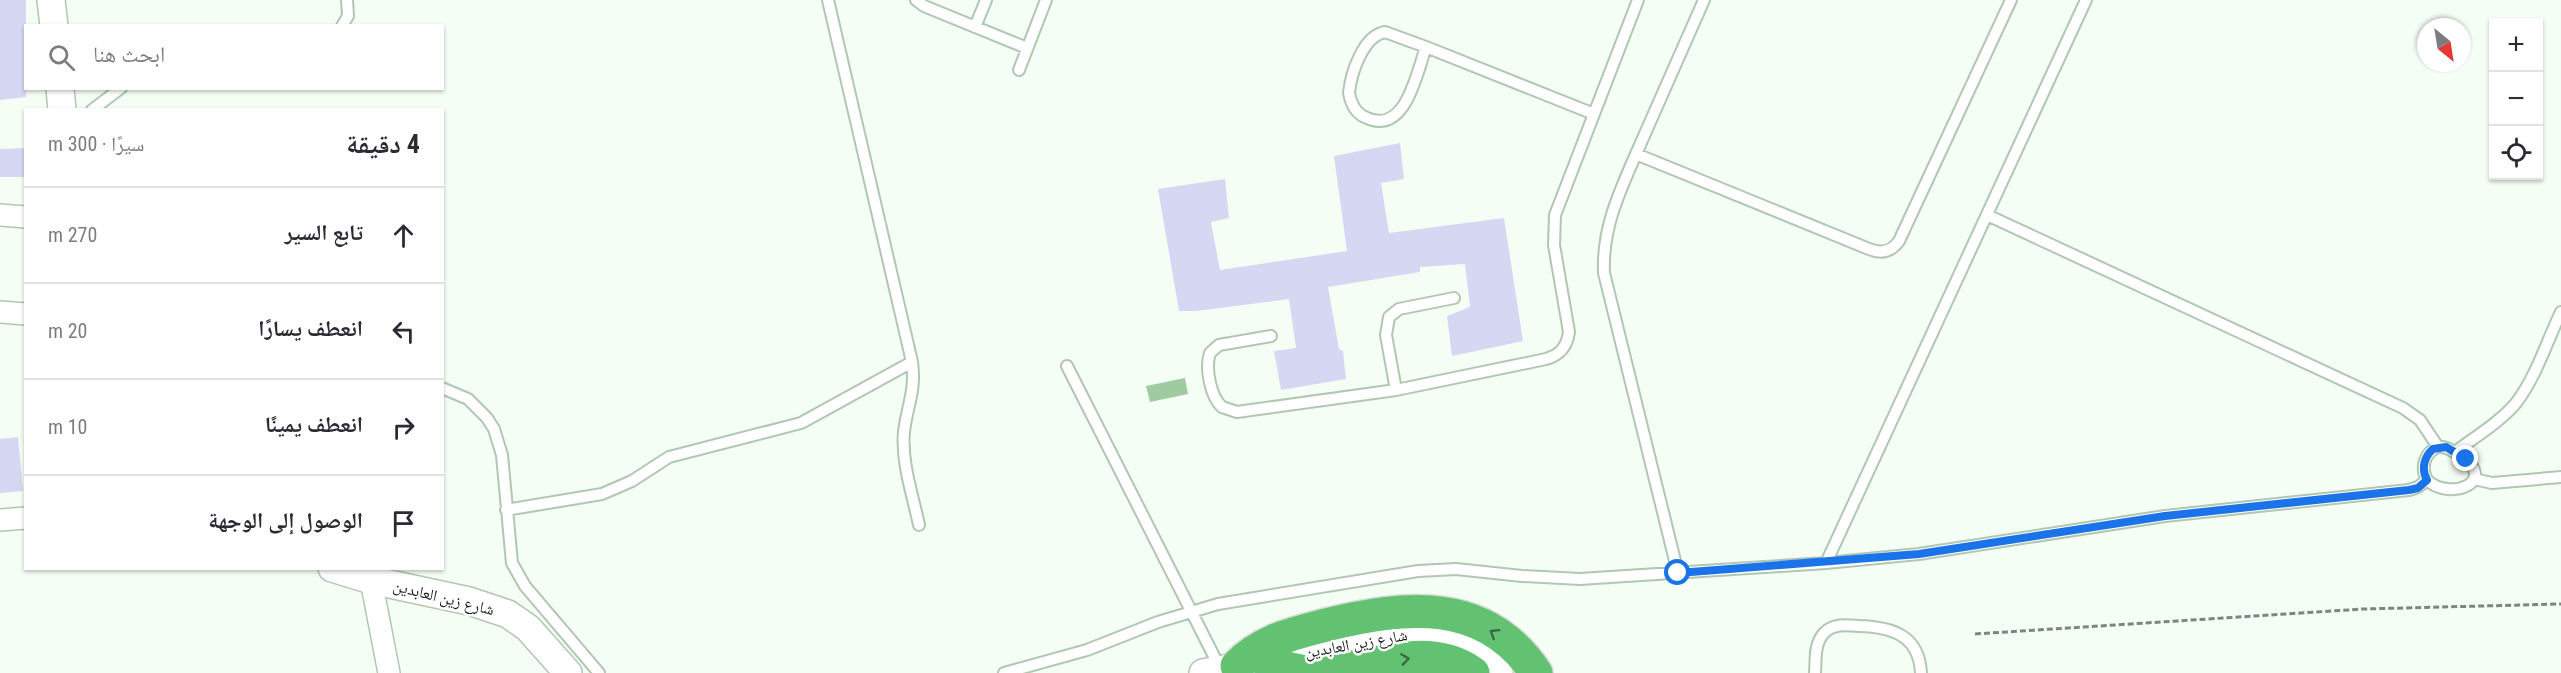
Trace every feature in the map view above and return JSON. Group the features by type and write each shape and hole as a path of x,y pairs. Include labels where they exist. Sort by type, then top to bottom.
{"highway":[{"path":"1231,667 1274,639 1343,622 1413,610 1453,614 1490,629 1522,654 1536,673"},
{"path":"1231,667 1316,672 1428,657 1456,663 1473,673"}],"street":[{"path":"51,0 54,24"},
{"path":"60,90 62,108"},
{"path":"0,215 24,216"},
{"path":"0,312 24,314"},
{"path":"0,520 24,518"},
{"name":"شارع زين العابدين","path":"338,570 371,580 469,601 508,614 528,628 568,673"},
{"path":"371,580 389,673"},
{"name":"شارع زين العابدين","path":"1231,667 1414,633 1433,634 1469,647 1485,658 1499,673"}],"lane":[{"path":"343,24 348,16 347,0"},
{"path":"828,0 912,362 914,381 904,431 904,447 920,525"},
{"path":"916,0 924,6 1027,48"},
{"path":"975,27 986,0"},
{"path":"1018,70 1046,0"},
{"path":"1271,336 1219,345 1210,352 1208,364 1213,394 1222,407 1237,412 1396,390 1546,359 1560,352 1565,346 1569,333 1554,245 1554,223 1560,198 1638,0"},
{"path":"1678,573 1604,273 1604,245 1609,224 1636,154 1704,0"},
{"path":"1636,154 1869,249 1883,252 1890,250 1899,241 2011,0"},
{"path":"1826,563 2086,0"},
{"path":"1426,47 1408,99 1400,112 1394,117 1380,121 1358,113 1348,93 1368,40 1385,32 1426,47 1594,114"},
{"path":"95,108 118,90"},
{"path":"1987,215 2403,408 2427,428 2438,447"},
{"path":"1396,390 1386,335 1389,317 1399,309 1454,298"},
{"path":"2455,452 2503,416 2516,403 2526,387 2561,312"},
{"path":"506,510 602,494 632,481 669,457 801,423 912,362"},
{"path":"1067,366 1191,611 1231,667"},
{"path":"444,389 468,399 487,418 494,429 502,455 509,549 517,575 599,673"},
{"path":"2446,447 2455,452 2470,463 2475,473 2474,479 2466,488 2460,490 2439,486 2427,480 2423,469 2426,458 2433,449 2446,447"},
{"path":"2474,479 2492,483 2561,477"},
{"path":"1004,673 1087,650 1191,611 1246,598 1437,569 1580,579 1826,563 1919,554 2165,516 2409,490 2418,488 2427,480"},
{"path":"1815,673 1816,651 1820,639 1828,630 1846,625 1888,628 1897,632 1913,646 1918,655 1921,673"}],"path":[{"path":"1975,634 2363,609 2561,604"}],"shaded area":[{"path":"1185,378 1188,394 1150,402 1146,386"}],"building":[{"path":"0,0 26,0 24,90 26,90 26,97 0,100"},
{"path":"1400,143 1404,179 1381,183 1389,233 1504,218 1523,341 1452,356 1447,316 1470,307 1465,264 1420,267 1420,272 1328,287 1339,349 1343,351 1346,379 1281,390 1274,351 1296,348 1289,299 1197,311 1179,311 1158,189 1225,179 1229,218 1211,222 1220,270 1347,251 1334,156"},
{"path":"24,148 24,177 0,177 0,149"},
{"path":"18,437 23,491 0,493 0,439"}],"route":[{"path":"1678,573 1919,554 2165,516 2409,490 2418,488 2427,480 2423,469 2428,453 2433,449 2446,447 2466,459"}]}
